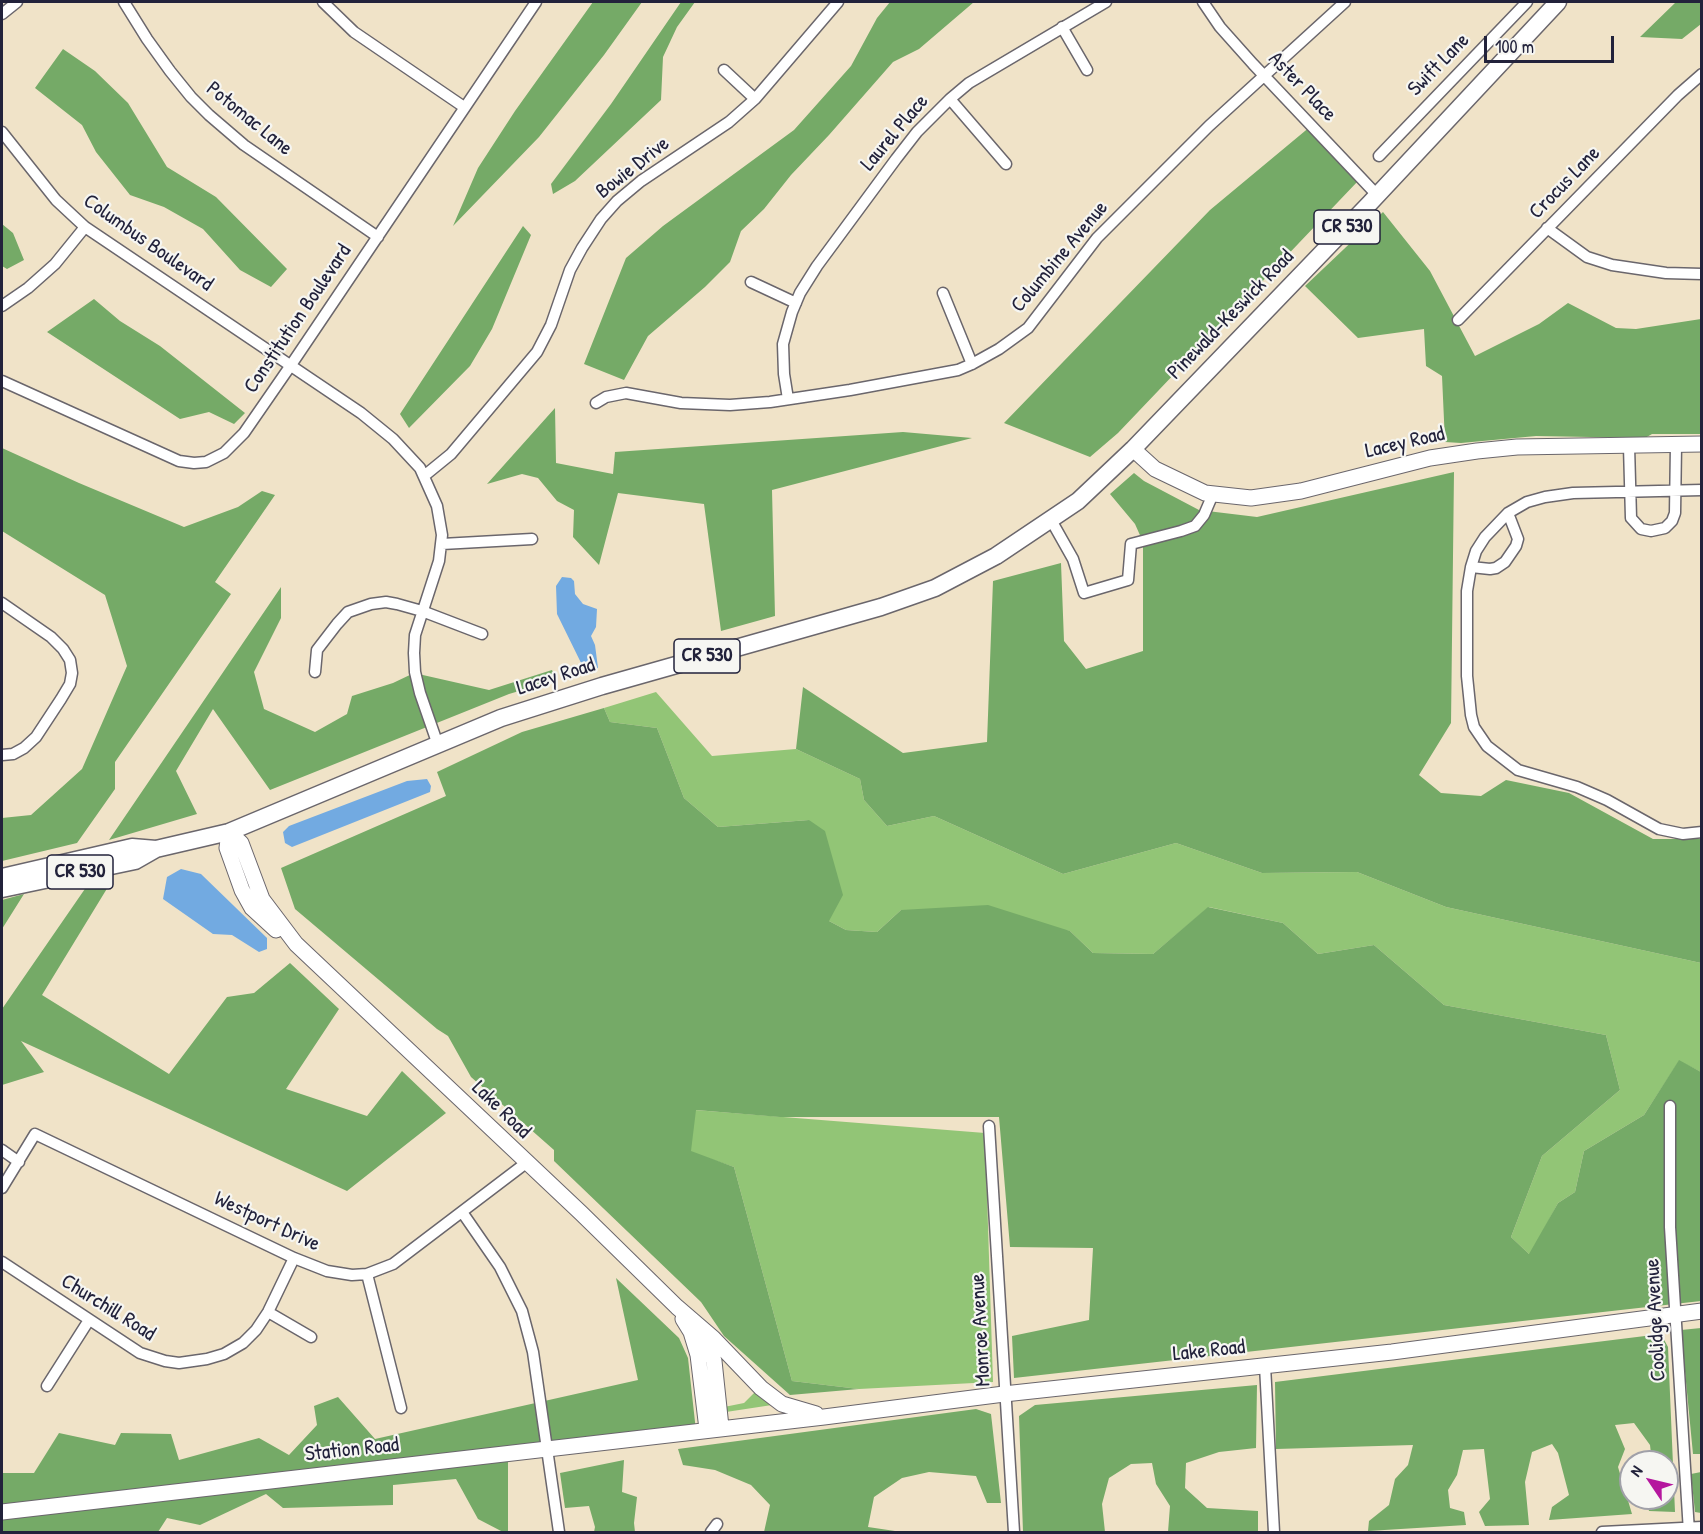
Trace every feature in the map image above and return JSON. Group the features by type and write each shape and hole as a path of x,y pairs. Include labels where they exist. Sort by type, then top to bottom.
{"main road":[{"name":"Pinewald-Keswick Road","path":"1133,449 1377,195 1558,2"},
{"name":"CR 530","path":"1051,520 1078,501 1133,449"},
{"name":"Lacey Road","path":"2,889 135,861 156,849 229,832 501,718 569,696 881,607 935,588 976,567 1051,520"},
{"name":"Lacey Road","path":"2,877 132,847 156,849"}],"street":[{"path":"2,14 17,2"},
{"name":"Potomac Lane","path":"124,2 147,39 191,98 209,115 244,145 378,237"},
{"path":"323,2 354,32 464,107"},
{"name":"Constitution Boulevard","path":"2,381 179,462 194,464 216,458 234,444 291,364 534,2"},
{"name":"Laurel Place","path":"788,399 783,374 783,344 796,303 817,266 917,132 969,83 1106,2"},
{"name":"Aster Place","path":"1203,2 1220,27 1377,195"},
{"name":"Columbine Avenue","path":"596,403 614,394 626,393 653,399 730,405 788,399 947,372 972,364 999,349 1028,328 1097,238 1209,126 1345,2"},
{"name":"Swift Lane","path":"1379,156 1527,2"},
{"name":"Bowie Drive","path":"424,476 451,454 537,352 551,325 570,270 601,219 617,201 641,181 729,122 755,99 831,4"},
{"path":"1062,27 1087,70"},
{"path":"724,70 755,99"},
{"name":"Crocus Lane","path":"1458,321 1701,74"},
{"path":"950,99 1006,164"},
{"name":"Columbus Boulevard","path":"2,132 56,200 85,227 291,364 383,430 405,451 424,476 438,506 442,544 439,561 415,636 415,672 438,745"},
{"path":"2,306 28,288 55,264 85,227"},
{"path":"1547,228 1587,257 1612,265 1666,273 1701,274"},
{"path":"751,282 796,303"},
{"path":"943,293 972,364"},
{"name":"Lacey Road","path":"1133,449 1155,469 1205,493 1251,498 1301,491 1430,458 1477,451 1517,447 1701,444"},
{"path":"1629,446 1631,518 1641,529 1651,531 1665,528 1672,521 1675,513 1676,445"},
{"path":"1701,490 1573,493 1527,502 1508,513 1485,537 1476,551 1467,591 1467,676 1471,715 1474,727 1487,746 1518,770 1577,787 1615,804 1659,829 1683,834 1701,832"},
{"path":"1051,520 1073,559 1084,593 1128,580 1131,544 1195,526 1204,515 1213,494"},
{"path":"1471,567 1496,568 1505,562 1516,546 1518,539 1508,513"},
{"path":"442,544 532,539"},
{"path":"315,672 317,650 348,612 364,605 386,602 422,611 482,634"},
{"path":"2,603 51,637 63,649 70,660 72,674 61,699 36,737 13,754 2,755"},
{"name":"Lake Road","path":"229,832 227,848 242,890 252,908 270,926 296,944 772,1397 782,1404 824,1417"},
{"name":"Coolidge Avenue","path":"1670,1106 1671,1227 1689,1530"},
{"name":"Monroe Avenue","path":"989,1126 1014,1533"},
{"name":"Westport Drive","path":"2,1188 35,1134 294,1258 335,1273 352,1275 367,1274 393,1264 526,1163"},
{"path":"2,1150 19,1162"},
{"path":"462,1212 500,1267 522,1311 533,1352 559,1533"},
{"name":"Churchill Road","path":"2,1262 132,1348 151,1358 190,1362 224,1354 243,1343 256,1330 268,1312 294,1258"},
{"path":"367,1274 401,1408"},
{"name":"Lake Road","path":"676,1307 696,1345 714,1428 1392,1352 1701,1311"},
{"path":"268,1312 311,1337"},
{"path":"47,1386 89,1320"},
{"path":"704,1331 714,1360 714,1428"},
{"path":"1265,1366 1274,1533"},
{"name":"Station Road","path":"2,1512 714,1428"},
{"path":"1602,1533 1689,1530 1701,1527"}],"green space":[{"path":"593,2 642,2 604,55 539,137 453,226 478,168 515,111"},
{"path":"681,2 695,2 677,27 663,57 661,100 575,181 553,194 551,184 611,104"},
{"path":"890,2 974,2 919,49 893,62 791,175 764,209 741,231 730,262 705,287 648,336 624,380 584,364 626,258 663,226 794,130 851,66 877,18"},
{"path":"1676,2 1701,2 1701,24 1682,39 1640,37"},
{"path":"63,49 95,71 128,103 167,167 216,197 287,269 271,287 240,270 203,229 164,207 130,195 96,152 82,125 35,88"},
{"path":"1311,126 1358,181 1118,433 1090,457 1004,423 1210,210"},
{"path":"1383,212 1430,271 1475,356 1539,324 1568,303 1616,328 1636,329 1701,319 1701,434 1652,434 1645,438 1536,436 1461,443 1445,442 1442,376 1426,366 1424,329 1358,338 1305,286"},
{"path":"2,224 13,233 24,260 7,269 2,266"},
{"path":"523,226 531,235 492,329 470,366 409,428 400,414"},
{"path":"94,299 120,321 160,346 245,413 234,424 209,412 180,419 47,332"},
{"path":"555,408 556,463 613,474 615,452 903,432 972,438 772,490 775,616 721,631 704,504 618,493 599,565 573,537 574,510 557,501 538,478 522,474 487,484"},
{"path":"2,448 184,527 238,507 262,491 275,495 215,582 231,594 115,762 115,789 77,843 2,861 2,818 31,815 82,769 127,666 105,595 2,531"},
{"path":"1454,472 1451,723 1419,775 1441,793 1481,796 1506,780 1569,793 1653,839 1701,839 1701,963 1446,907 1357,872 1262,873 1176,843 1063,874 934,816 887,826 864,800 860,779 796,749 803,687 903,753 987,742 993,581 1061,563 1064,641 1086,669 1143,651 1143,542 1135,524 1110,494 1134,473 1144,481 1199,510 1257,517"},
{"path":"281,587 281,618 254,672 264,709 315,732 347,714 352,696 393,683 414,673 489,690 552,670 556,680 509,694 270,790 213,709 176,771 197,814 109,840"},
{"path":"656,692 712,756 796,749 860,779 864,800 887,826 934,816 1063,874 1176,843 1262,873 1357,872 1446,907 1701,963 1701,1072 1679,1061 1644,1115 1584,1151 1575,1192 1558,1203 1530,1255 1511,1237 1542,1156 1620,1090 1606,1035 1444,1005 1374,945 1318,954 1283,923 1209,907 1153,954 1093,953 1070,931 901,910 877,932 846,930 829,921 809,820 718,827 684,798 657,728 610,722 604,708"},
{"path":"604,708 610,722 657,728 684,798 718,827 809,820 825,831 843,895 829,921 846,930 877,932 901,910 988,905 1070,931 1093,953 1153,954 1208,907 1283,923 1318,954 1374,945 1444,1005 1606,1035 1620,1090 1542,1156 1511,1237 1529,1254 1558,1203 1575,1192 1584,1151 1644,1115 1679,1060 1701,1072 1701,1301 1014,1378 1012,1336 1089,1320 1093,1248 1010,1247 999,1117 780,1117 696,1110 691,1151 734,1167 792,1381 859,1389 790,1395 724,1336 701,1302 554,1161 554,1150 471,1077 448,1036 295,909 281,868 446,796 437,772 522,732"},
{"path":"105,879 111,882 42,995 169,1074 227,997 254,993 290,963 339,1009 286,1089 367,1116 402,1071 446,1113 347,1191 21,1041 44,1072 2,1085 2,1009 89,883"},
{"path":"24,894 2,929 2,900"},
{"path":"695,1110 985,1133 993,1382 859,1389 792,1381 734,1167 690,1152"},
{"path":"616,1278 679,1338 688,1358 696,1431 508,1455 508,1532 503,1532 478,1519 456,1479 393,1485 393,1505 283,1508 266,1494 200,1525 167,1518 158,1532 2,1532 2,1473 34,1473 59,1433 115,1445 121,1433 171,1434 179,1460 259,1438 289,1455 317,1425 314,1406 338,1397 375,1439 638,1380"},
{"path":"1701,1328 1701,1454 1693,1454 1681,1330"},
{"path":"1661,1334 1668,1347 1672,1450 1651,1450 1650,1445 1634,1423 1615,1425 1625,1449 1619,1450 1619,1510 1631,1510 1632,1514 1549,1520 1552,1507 1569,1495 1558,1453 1552,1444 1532,1452 1525,1482 1529,1525 1485,1526 1479,1512 1490,1499 1484,1449 1463,1450 1457,1475 1448,1490 1450,1508 1464,1512 1466,1525 1368,1531 1369,1521 1389,1505 1395,1479 1408,1465 1413,1445 1276,1449 1275,1382"},
{"path":"1257,1385 1256,1448 1219,1452 1186,1463 1185,1488 1207,1508 1258,1511 1258,1532 1168,1532 1170,1506 1156,1484 1152,1463 1131,1464 1109,1478 1102,1504 1105,1532 1023,1532 1019,1416 1035,1405"},
{"path":"756,1391 772,1405 726,1412 724,1407 744,1403"},
{"path":"976,1409 991,1414 1001,1503 987,1503 976,1476 929,1472 902,1478 874,1497 868,1527 896,1532 764,1532 770,1505 751,1485 715,1470 683,1465 678,1449"},
{"path":"624,1460 622,1492 637,1497 635,1532 594,1532 595,1527 589,1506 565,1508 560,1473"},
{"path":"1701,1472 1701,1513 1695,1512 1691,1474"},
{"path":"1675,1510 1675,1512 1649,1511"}],"water":[{"path":"562,577 571,578 574,581 575,594 583,604 597,609 596,627 591,636 595,645 598,668 585,671 557,614 556,586"},
{"path":"427,779 431,786 430,792 292,847 285,843 283,832 289,826 407,781"},
{"path":"181,869 201,874 267,938 267,949 259,952 232,935 213,934 163,899 167,877"}]}
